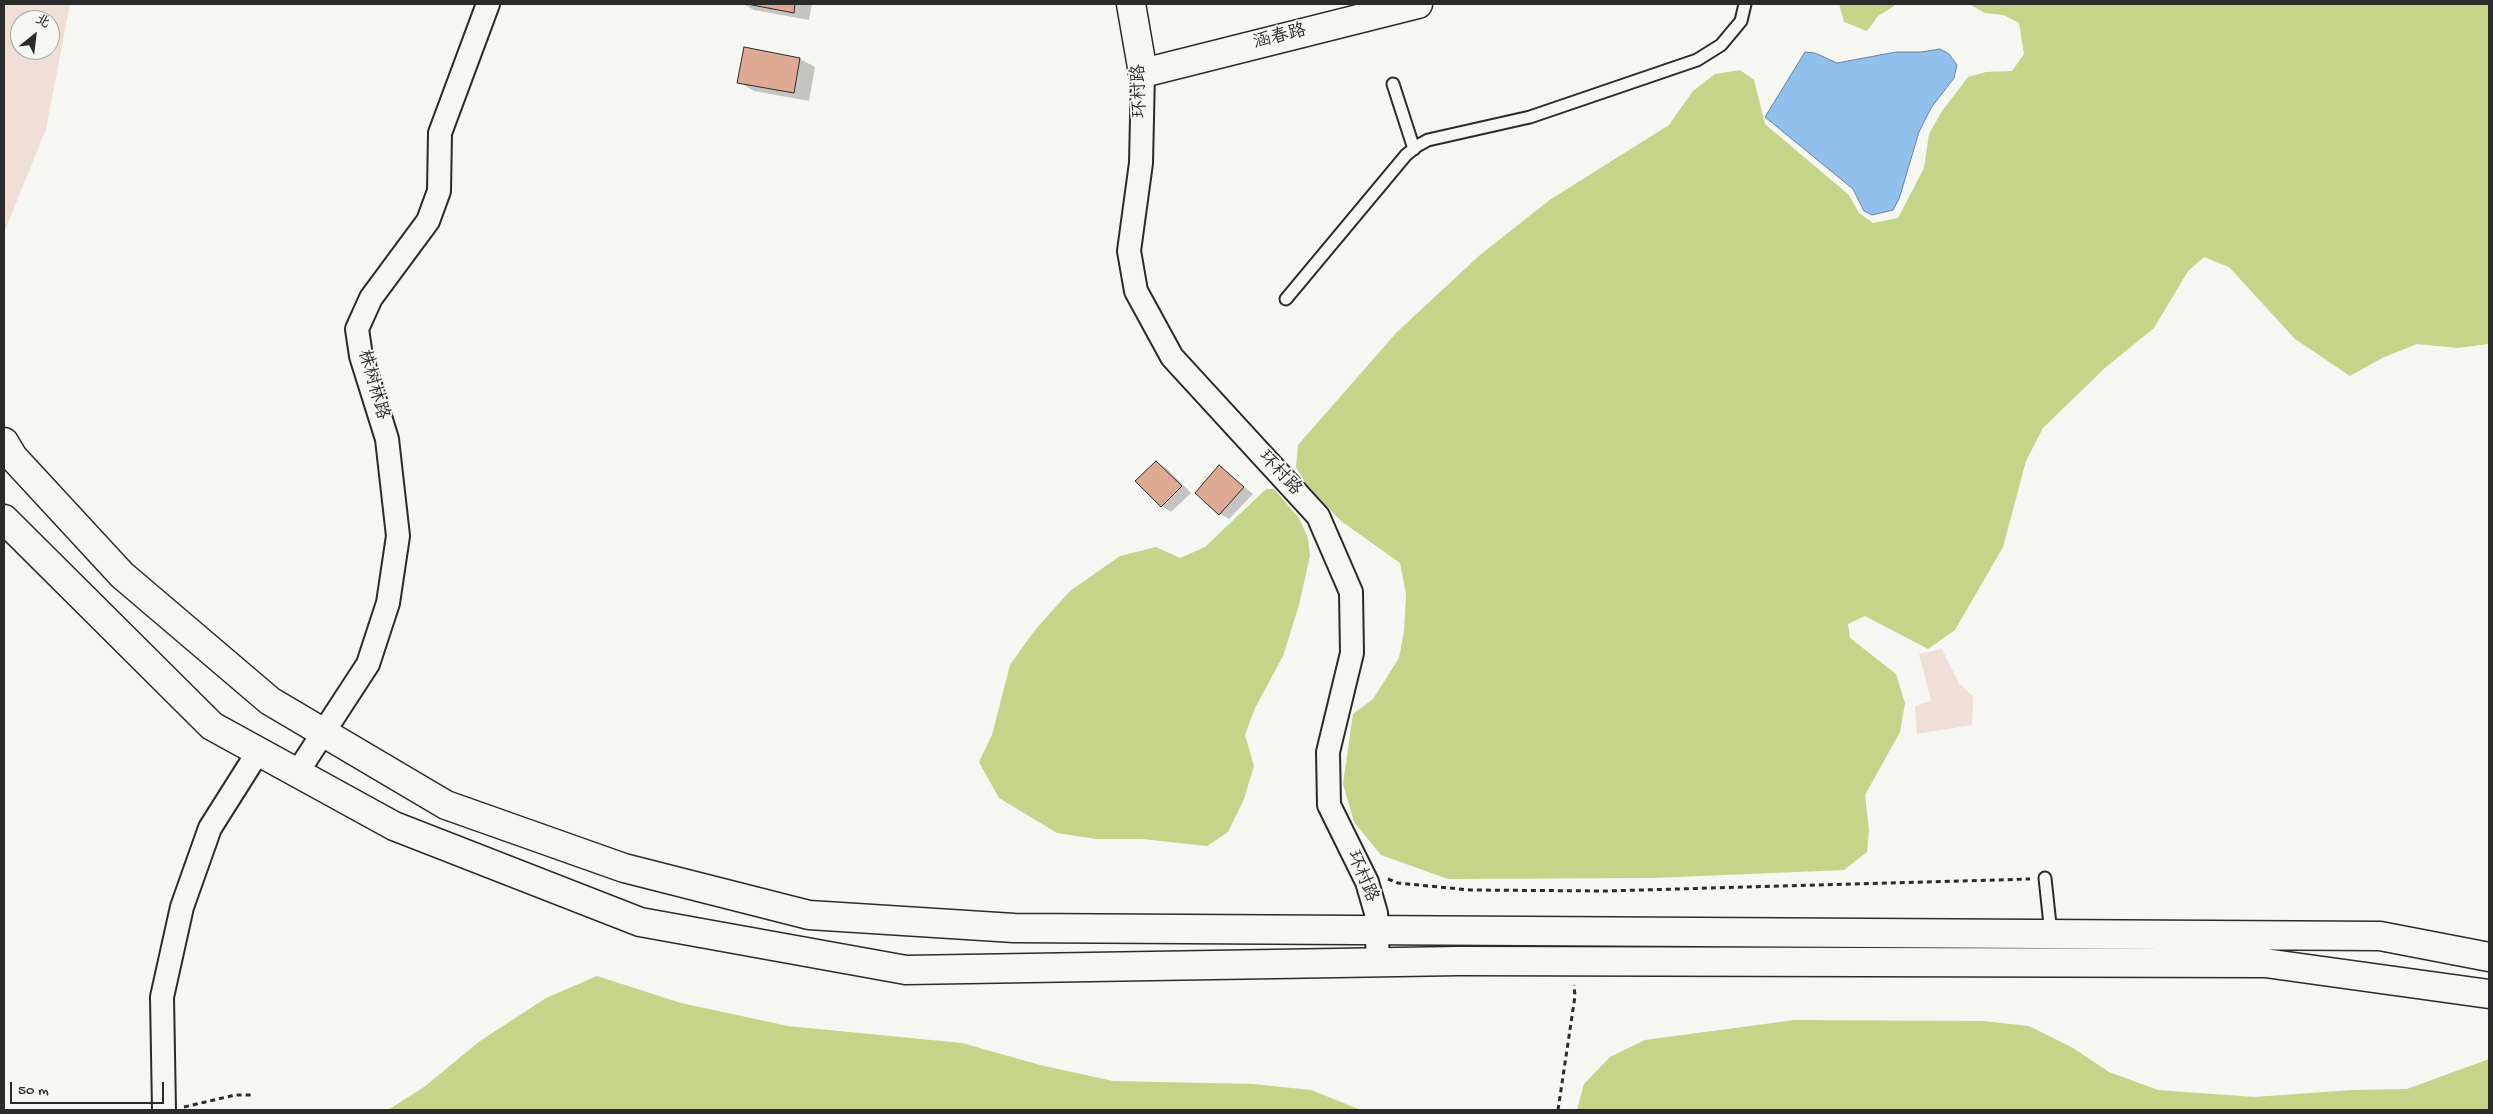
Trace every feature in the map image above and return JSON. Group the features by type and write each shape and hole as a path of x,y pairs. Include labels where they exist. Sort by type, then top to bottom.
{"main road":[{"name":"环村路","path":"1131,4 1143,73"},
{"name":"涵春路","path":"1143,73 1418,4"},
{"path":"4,442 13,457 122,575 270,701 322,732 446,804 624,868 809,915 1014,928 2380,936 2489,958"},
{"path":"4,519 212,726 394,826 640,922 896,968 1573,961 2265,964 2489,994"}],"street":[{"name":"株树林路","path":"297,773 368,664 388,604 398,536 387,439 361,356 357,328 372,298 428,221 439,191 440,134 488,4"},
{"name":"环村路","path":"1143,73 1141,163 1129,251 1136,291 1172,358 1318,516 1351,592 1352,653 1328,752 1329,805 1367,882 1378,930 1378,962"},
{"path":"172,1109 162,997 182,907 210,828 258,752"}],"lane":[{"path":"1286,299 1414,149 1428,140 1530,117 1697,60 1721,45 1741,21 1745,4"},
{"path":"1393,84 1414,149"},
{"path":"2045,878 2051,934"}],"path":[{"path":"1382,876 1398,884 1470,890 1605,891 2045,878"},
{"path":"1558,1110 1575,996 1573,961"},
{"path":"172,1109 235,1094 251,1095"}],"shaded area":[{"path":"4,4 70,4 60,56 60,10 10,10 10,60 59,60 46,129 4,233"},
{"path":"1942,649 1960,685 1973,696 1972,725 1917,734 1915,706 1931,701 1919,654"}],"green space":[{"path":"1839,4 1897,4 1878,16 1867,31 1844,22"},
{"path":"1969,4 2489,4 2489,344 2458,348 2417,344 2382,358 2350,376 2295,339 2229,267 2204,257 2188,271 2154,328 2106,367 2043,428 2026,461 2003,547 1955,630 1928,649 1865,616 1848,624 1850,638 1896,674 1905,703 1900,732 1865,795 1869,830 1867,852 1844,870 1654,878 1448,879 1381,855 1354,822 1343,784 1353,714 1373,699 1399,658 1404,631 1406,594 1400,563 1341,521 1306,484 1296,467 1298,445 1397,332 1480,255 1551,199 1669,125 1693,91 1715,74 1740,70 1754,80 1765,124 1849,195 1859,213 1873,223 1898,218 1924,168 1929,134 1942,111 1968,77 1986,72 2012,71 2024,54 2019,23 2004,15 1985,13"},
{"path":"1266,489 1274,489 1299,518 1308,538 1310,556 1299,605 1283,656 1255,708 1245,735 1254,766 1244,799 1228,832 1207,846 1142,839 1096,839 1057,833 999,798 979,762 992,735 1010,665 1035,630 1070,591 1120,556 1156,547 1180,558 1205,547"},
{"path":"597,976 681,1003 788,1026 962,1043 1040,1065 1113,1081 1253,1084 1311,1090 1361,1110 388,1110 424,1087 480,1041 546,998"},
{"path":"1795,1020 1983,1021 2029,1026 2073,1048 2109,1072 2158,1090 2254,1097 2352,1090 2407,1089 2489,1059 2489,1110 1577,1110 1584,1084 1610,1057 1645,1040"}],"water":[{"path":"1940,49 1949,54 1957,65 1954,78 1931,108 1919,132 1899,199 1893,210 1872,215 1864,211 1853,189 1765,117 1805,52 1815,53 1837,63 1896,52 1921,52"}],"building":[{"path":"747,4 795,4 794,13"},
{"path":"744,47 800,58 794,93 737,83"},
{"path":"1156,461 1182,486 1161,507 1135,481"},
{"path":"1219,465 1244,487 1219,515 1195,493"}]}
